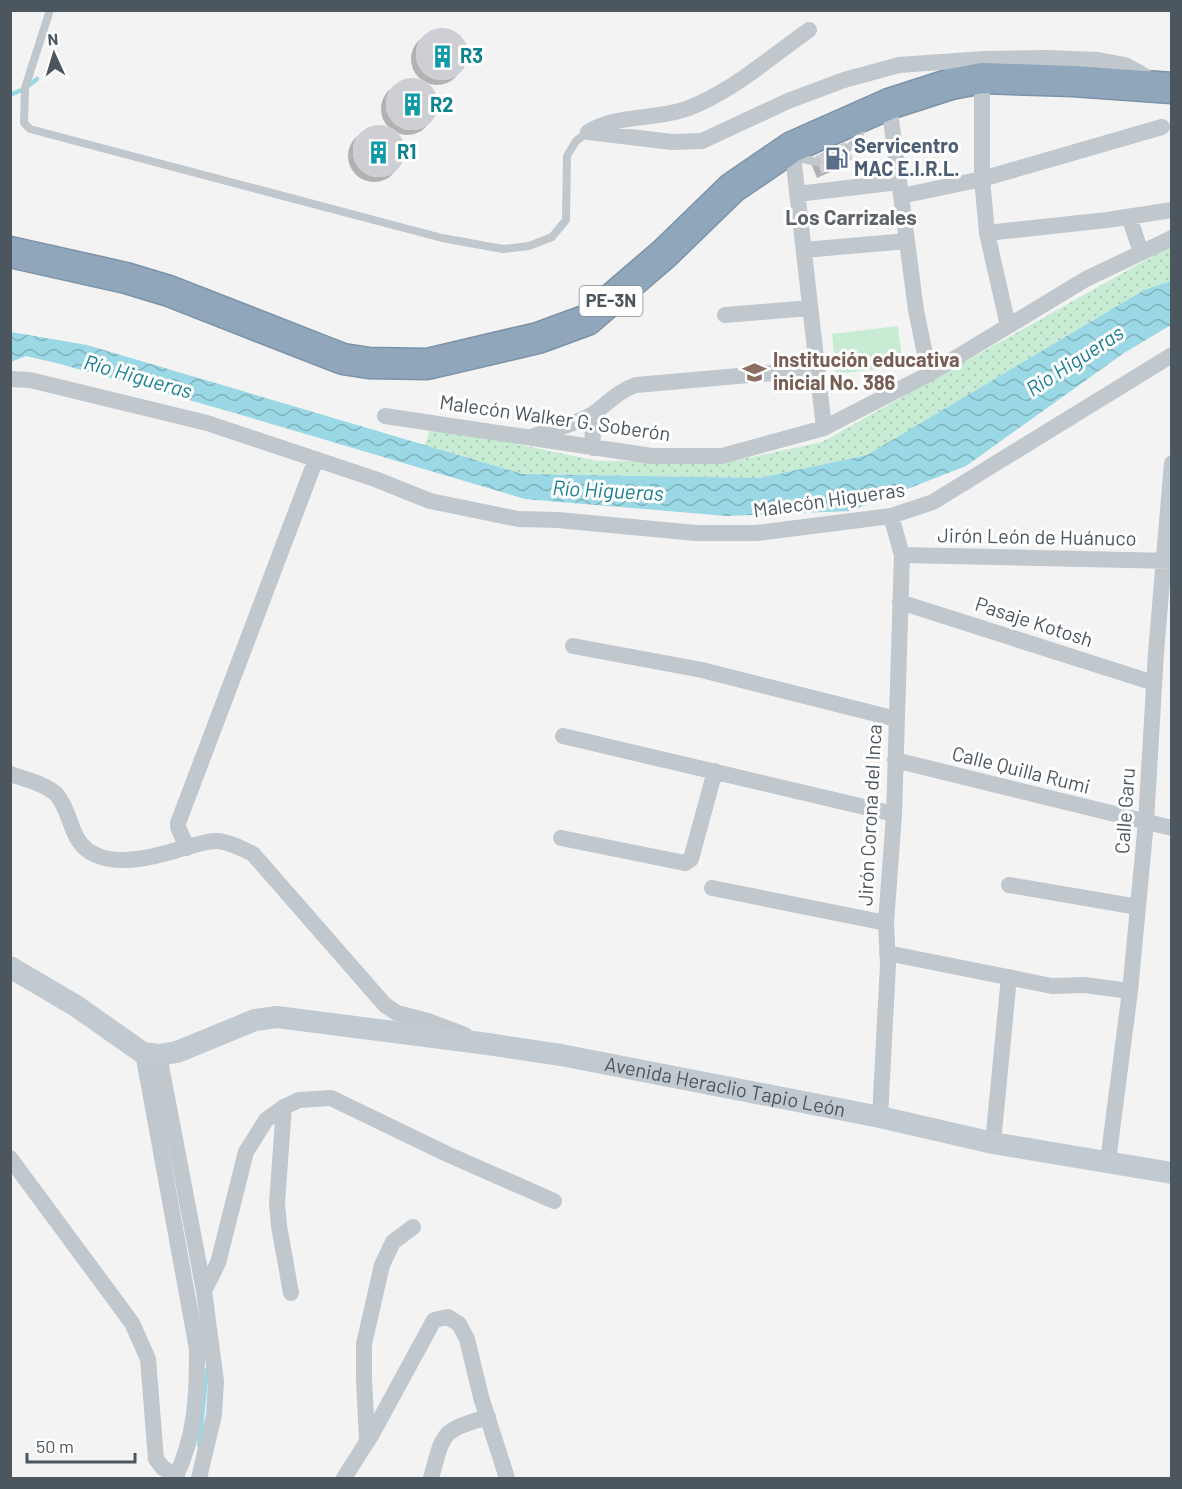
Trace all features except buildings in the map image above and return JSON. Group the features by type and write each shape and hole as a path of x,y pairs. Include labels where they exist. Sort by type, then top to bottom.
{"highway":[{"name":"PE-3N","path":"10,252 126,278 169,291 343,359 369,363 428,364 538,338 587,320 664,254 732,188 804,154 878,108 951,84 982,78 1164,87"}],"street":[{"path":"588,132 603,123 684,109 730,89 809,30"},
{"path":"588,132 672,142 702,141 788,101 844,80 899,65 984,59 1098,60 1125,65 1164,87"},
{"path":"982,78 982,179 987,233 1008,326"},
{"path":"878,108 900,189 916,310 928,374"},
{"path":"797,194 900,189 982,179 1162,127"},
{"path":"804,154 797,194 824,428"},
{"path":"987,233 1172,210"},
{"path":"1129,217 1141,252"},
{"name":"Malecón Walker G. Soberón","path":"385,416 652,456 722,456 824,428 928,374 1086,279 1172,238"},
{"path":"804,250 907,241"},
{"path":"725,315 810,308"},
{"name":"Malecón Higueras","path":"10,379 30,380 207,423 375,479 430,501 518,519 558,519 696,533 757,533 891,516 933,502 1172,355"},
{"path":"530,438 592,415 613,396 636,385 817,369"},
{"path":"592,415 593,448"},
{"path":"187,848 178,823 316,459"},
{"name":"Calle Garu","path":"1108,1161 1130,991 1146,822 1154,683 1164,656 1172,463"},
{"name":"Jirón Corona del Inca","path":"880,1118 887,952 886,923 894,814 902,555 891,516"},
{"name":"Jirón León de Huánuco","path":"902,555 1168,561"},
{"name":"Pasaje Kotosh","path":"900,602 1154,683"},
{"path":"573,646 702,670 896,719"},
{"path":"563,736 894,814"},
{"name":"Calle Quilla Rumi","path":"896,760 1172,828"},
{"path":"561,838 686,863 691,859 715,771"},
{"path":"10,774 51,790 58,796 80,844 97,856 150,858 216,841 231,844 253,854 385,1005 397,1013 428,1021 489,1044"},
{"path":"1009,885 1138,907"},
{"path":"712,888 886,923"},
{"path":"887,952 1052,986 1084,985 1130,991"},
{"path":"10,967 151,1054 204,1291 216,1381 214,1415 199,1479"},
{"path":"993,1143 1009,977"},
{"name":"Avenida Heraclio Tapio León","path":"151,1054 177,1052 255,1020 277,1017 561,1055 880,1118 993,1143 1172,1173"},
{"path":"10,1158 132,1323 148,1359 156,1459 163,1468 176,1477 184,1460 197,1396 197,1349 151,1054"},
{"path":"204,1291 218,1263 246,1152 266,1120 299,1100 331,1098 447,1154 554,1201"},
{"path":"284,1107 278,1203 279,1226 291,1293"},
{"path":"367,1442 364,1344 382,1265 393,1242 413,1227"},
{"path":"344,1479 434,1320 440,1317 448,1317 459,1324 467,1339 507,1479"},
{"path":"430,1479 442,1441 451,1430 488,1417"}],"lane":[{"path":"50,10 25,89 24,123 30,129 442,238 503,249 529,246 552,237 566,220 567,156 576,141 588,132"},
{"path":"848,148 856,142 878,108"}],"green space":[{"path":"1171,246 1171,281 1144,290 867,455 760,478 523,474 425,445 431,426 598,461 734,461 822,442"},
{"path":"898,326 903,366 836,374 832,334"}],"water":[{"name":"Río Higueras","path":"1171,281 1171,325 1124,353 966,466 851,511 727,516 525,499 60,364 26,356 11,362 11,332 87,345 523,474 760,478 867,455 1144,290"}],"waterway":[{"path":"10,95 24,89 37,79"},
{"path":"199,1445 207,1370"}],"place":[{"name":"R3","path":"442,56"},
{"name":"R2","path":"412,105"},
{"name":"R1","path":"379,152"},
{"name":"Servicentro MAC E.I.R.L.","path":"836,158"},
{"name":"Institución educativa inicial No. 386","path":"755,372"}],"district":[{"name":"Los Carrizales","path":"851,218"}]}
